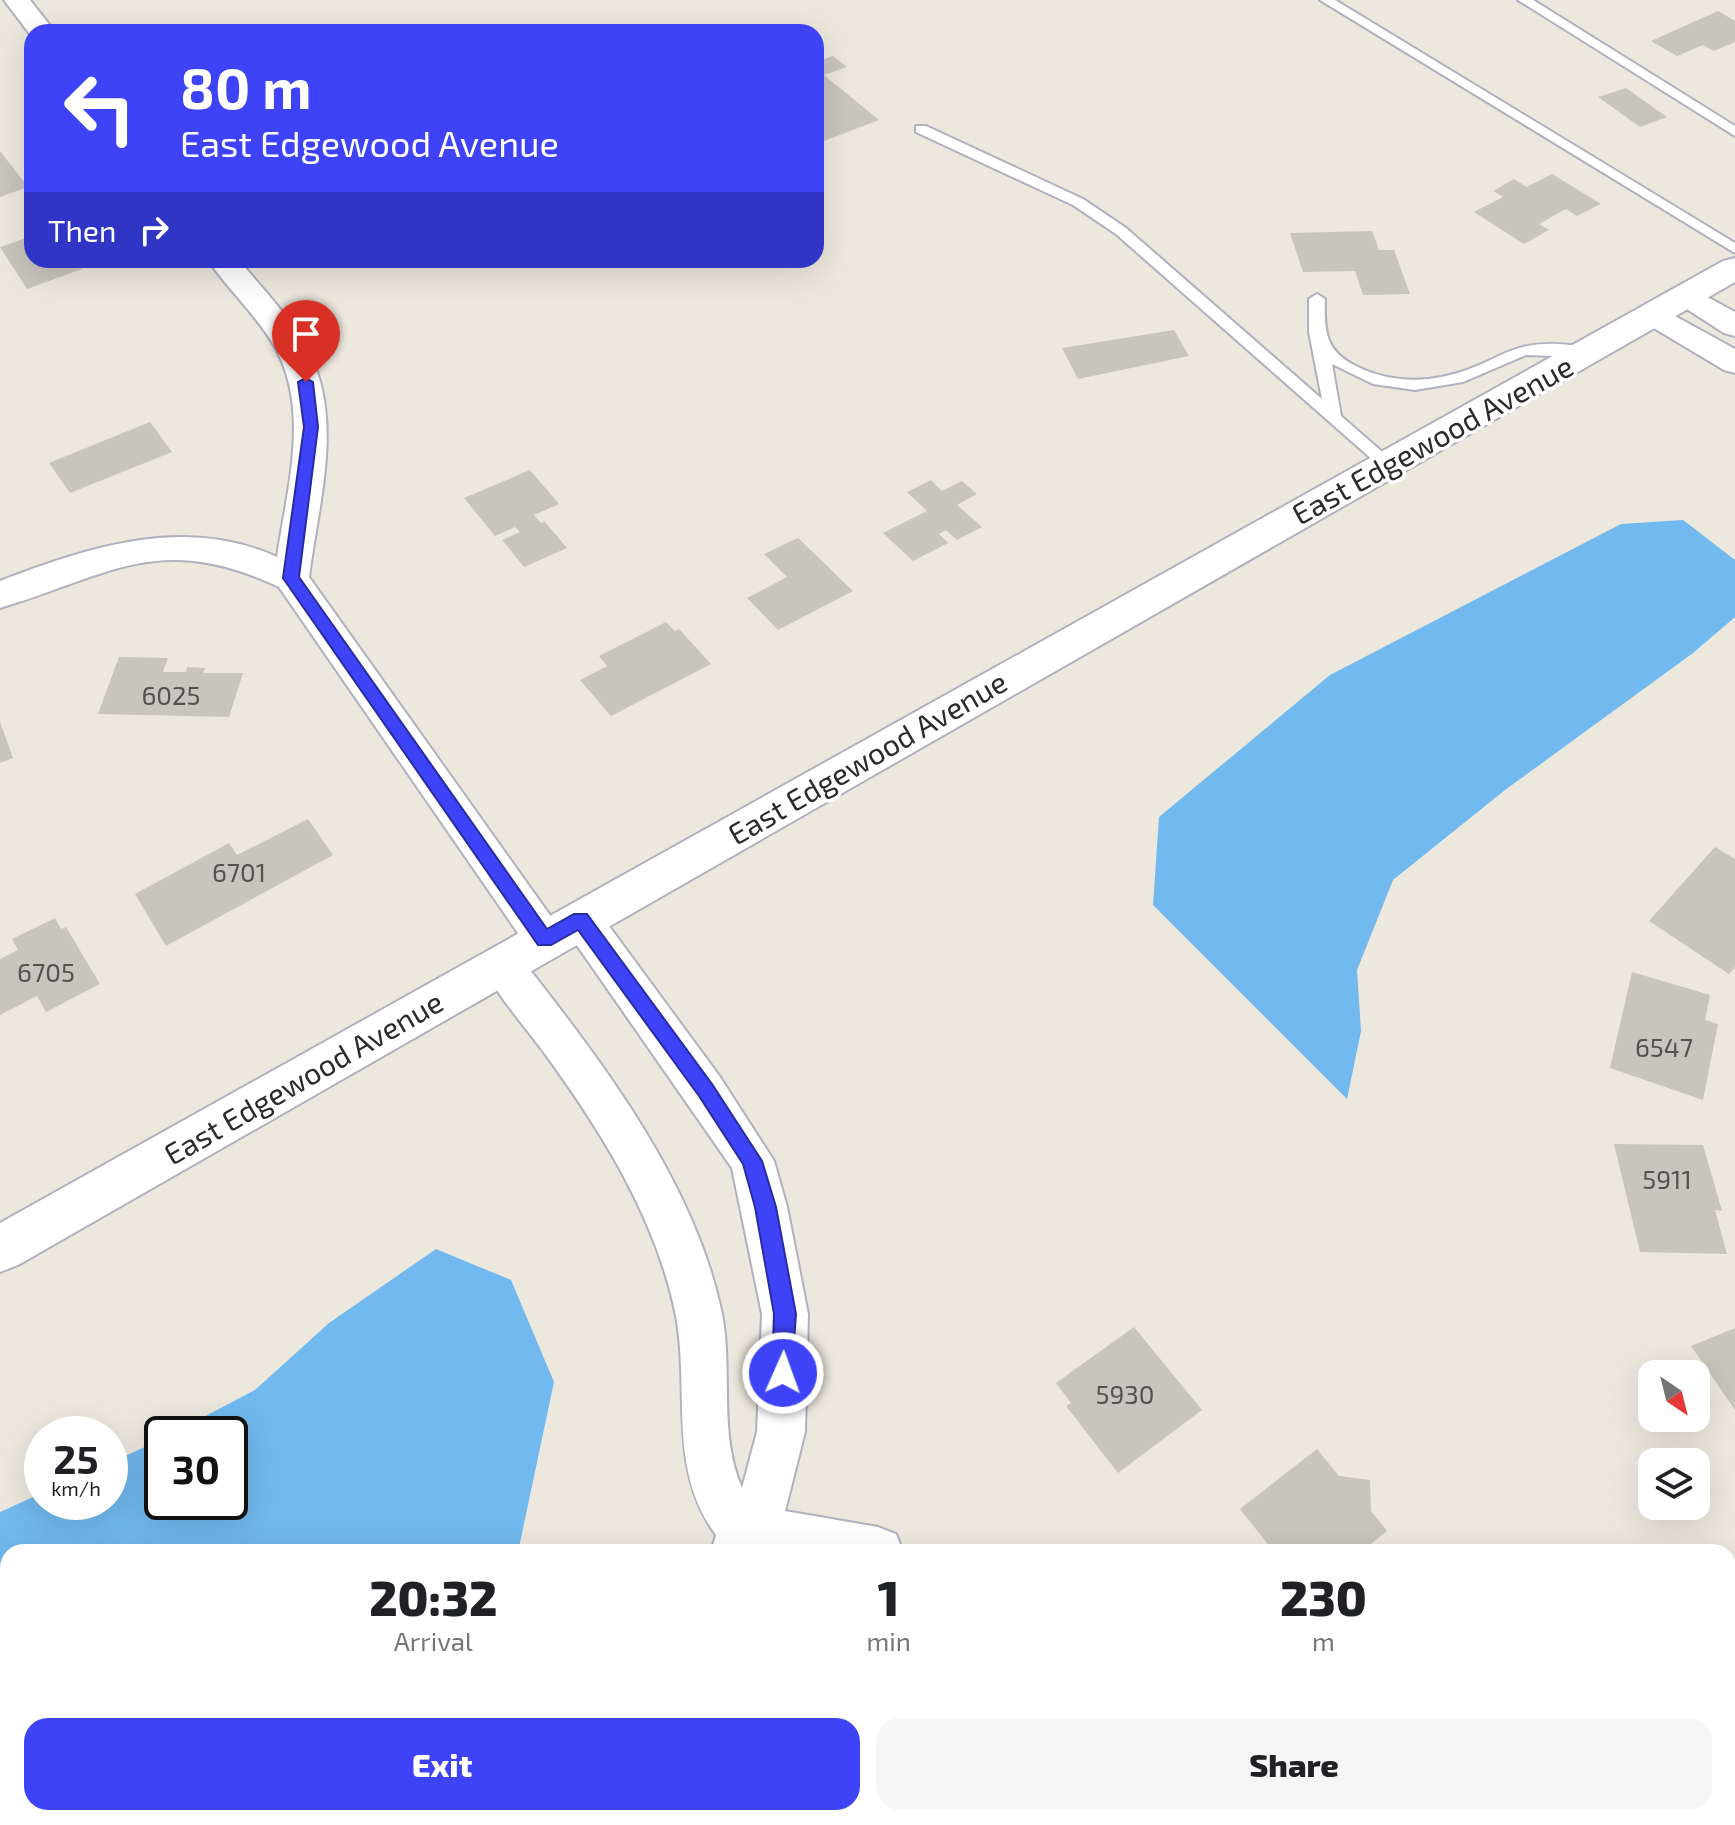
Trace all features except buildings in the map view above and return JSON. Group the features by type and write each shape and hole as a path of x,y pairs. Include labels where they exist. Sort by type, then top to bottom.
{"main road":[{"name":"East Edgewood Avenue","path":"0,1249 1735,268"}],"street":[{"path":"0,24 29,16"},
{"path":"229,268 282,334 306,382 311,427 291,578"},
{"path":"1670,304 1735,326"},
{"path":"1670,304 1735,363"},
{"path":"0,595 90,559 153,547 211,549 244,557 291,578 563,930 705,1090 752,1161 765,1207 785,1314 781,1432 760,1513 739,1541"},
{"path":"502,964 586,1075 644,1167 699,1317 705,1442 723,1508 739,1541"},
{"path":"739,1541 777,1544"}],"lane":[{"path":"1326,0 1735,249"},
{"path":"1524,0 1735,132"},
{"path":"921,129 1078,202 1121,231 1388,464"},
{"path":"1317,299 1316,329 1333,418"},
{"path":"1320,342 1333,358 1358,372 1390,383 1423,386 1452,381 1517,352 1537,348 1585,352"}],"water":[{"path":"1683,520 1735,560 1735,617 1693,653 1505,790 1393,880 1357,970 1361,1031 1347,1099 1153,905 1159,817 1330,675 1621,524"},
{"path":"436,1249 511,1280 554,1382 520,1544 0,1544 0,1512 24,1501 24,1520 128,1520 128,1455 144,1447 144,1520 248,1520 248,1416 205,1416 255,1390 329,1323"}],"route":[{"path":"306,382 311,427 291,578 545,940 581,919 705,1090 752,1161 765,1207 785,1314 783,1373"}]}
